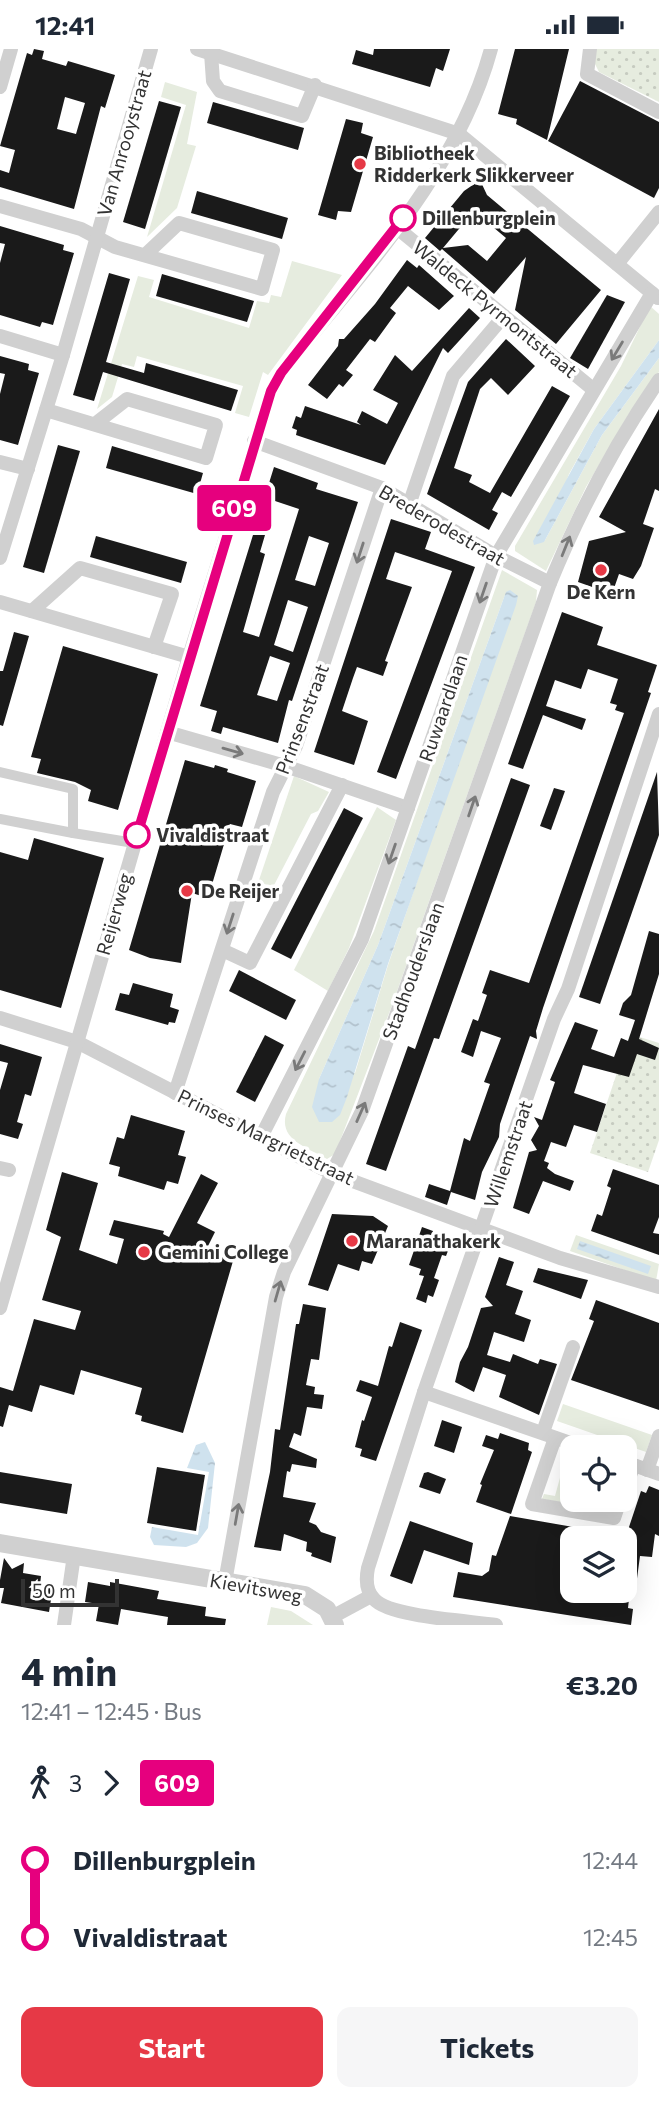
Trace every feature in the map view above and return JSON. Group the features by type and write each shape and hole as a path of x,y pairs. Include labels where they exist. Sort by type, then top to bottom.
{"street":[{"path":"0,87 11,49"},
{"name":"Van Anrooystraat","path":"0,558 63,355 151,49"},
{"path":"197,49 459,134 655,296"},
{"name":"Reijerweg","path":"0,1308 134,843 254,441 281,373 441,166 459,134 491,49"},
{"path":"590,49 587,74 659,112"},
{"path":"211,53 213,81 220,91 232,95 302,116 314,85"},
{"path":"0,206 81,229 96,237"},
{"path":"617,264 659,212"},
{"name":"Van Anrooystraat","path":"96,237 115,247 262,289 273,250 179,223 145,255"},
{"name":"Waldeck Pyrmontstraat","path":"396,227 594,390"},
{"name":"Ruwaardlaan","path":"261,1137 362,939 496,557 594,390 655,296"},
{"path":"410,502 453,376 504,316"},
{"path":"0,336 63,355"},
{"name":"Stadhouderslaan","path":"225,1582 276,1297 284,1272 362,1111 550,583 604,464 659,380"},
{"path":"46,410 206,458 216,425 127,399 94,424"},
{"name":"Brederodestraat","path":"254,441 382,488 410,502 496,557 550,583"},
{"path":"0,462 28,468"},
{"name":"Prinsenstraat","path":"175,1093 259,835 285,766 296,746 382,488"},
{"path":"32,611 80,568 172,594 154,647"},
{"path":"0,602 189,657"},
{"name":"Willemstraat","path":"371,1596 367,1582 368,1568 424,1392 554,1019 568,989 659,714"},
{"path":"167,732 285,766 408,808"},
{"path":"0,772 73,789 73,833"},
{"path":"222,950 250,963 342,785"},
{"path":"0,819 134,843"},
{"name":"Prinses Margrietstraat","path":"0,1018 77,1042 331,1173 560,1258 659,1287"},
{"path":"560,1509 532,1504 573,1347"},
{"path":"424,1392 560,1439"},
{"path":"641,1468 659,1436"},
{"path":"579,1512 614,1518 616,1512"},
{"name":"Kievitsweg","path":"0,1543 305,1595 320,1603 334,1621 371,1596"},
{"path":"64,1625 74,1555"},
{"path":"371,1596 380,1605 394,1610 496,1625"}],"shaded area":[{"path":"595,49 659,49 659,102 599,72 595,64"},
{"path":"165,82 197,92 187,144 196,146 177,208 147,237 186,105 161,97"},
{"path":"292,261 342,275 268,375 263,372 249,417 235,413 243,386 137,356 134,367 122,364 112,397 97,409 138,276 154,280 149,297 249,328 257,301 269,303 271,295 281,297"},
{"path":"650,306 659,314 659,340 594,429 569,474 544,542 602,435 659,358 659,372 628,415 586,487 546,571 515,551 515,546 621,366"},
{"path":"502,570 537,590 536,602 391,1008 335,1154 327,1159 291,1137 285,1123 286,1114 374,931","holes":["506,592 428,850 388,965 355,1073 319,1079 378,945"]},
{"path":"294,776 329,792 318,811 311,814 272,889 259,880"},
{"path":"377,807 396,820 349,948 328,991 294,970"},
{"path":"630,1034 659,1043 659,1140 648,1172 590,1153"},
{"path":"576,1235 659,1264 656,1281 570,1251"},
{"path":"563,1404 652,1435 646,1452 637,1449 637,1435 597,1435 557,1421"},
{"path":"560,1478 560,1502 542,1499 544,1494 555,1496"},
{"path":"271,1607 291,1611 313,1625 267,1625"}],"water":[{"path":"659,340 659,358 602,435 544,542 534,545 533,541 594,429"},
{"path":"510,590 518,596 516,605 388,964 347,1097 340,1115 332,1122 319,1122 312,1107 319,1079 378,945 506,592"},
{"path":"580,1241 651,1266 648,1274 577,1249"},
{"path":"205,1442 215,1463 208,1528 197,1543 186,1547 154,1545 150,1537 152,1527 198,1535 209,1472 187,1468 196,1445"}],"building":[{"path":"34,49 44,51 42,59 66,66 68,61 115,75 105,108 101,106 74,209 0,187 0,170 9,173 15,150 0,146 27,53 32,55","holes":["65,97 85,103 76,134 57,129"]},
{"path":"374,49 450,49 443,71 436,68 430,87 352,64 356,50 373,55"},
{"path":"515,49 569,49 547,140 516,124 517,119 498,114"},
{"path":"580,81 659,122 659,188 654,198 548,141"},
{"path":"159,101 181,107 145,229 123,222"},
{"path":"213,102 304,128 298,150 207,123"},
{"path":"346,119 363,123 361,133 373,137 351,212 338,211 336,220 318,215"},
{"path":"480,180 487,195 601,290 556,344 515,310 526,257 494,294 442,249 440,251 425,238 464,191","holes":["474,211 506,238 487,261 468,245 443,248"]},
{"path":"197,191 288,218 282,239 191,213"},
{"path":"0,226 64,245 63,250 74,253 53,325 42,322 40,327 0,315 0,263 5,244 0,243"},
{"path":"407,260 417,268 419,265 454,296 439,310 408,286 390,308 396,313 375,342 370,339 346,370 353,375 343,387 339,384 327,399 308,385 338,346 339,339 344,339 375,304"},
{"path":"109,273 130,279 106,362 144,373 146,363 238,390 231,411 103,372 94,401 73,395"},
{"path":"162,274 254,301 247,322 156,296"},
{"path":"607,295 625,302 588,369 570,358"},
{"path":"469,308 480,318 448,353 443,348 385,465 296,435 297,430 292,428 296,416 301,418 305,406 361,425 357,422 362,411 387,424 398,403 373,390 395,355 412,371"},
{"path":"506,339 535,366 508,395 491,378 480,389 454,468 472,475 469,482 490,493 552,386 570,396 511,497 502,492 492,510 498,513 489,530 427,494 468,382"},
{"path":"0,356 29,364 28,370 39,373 18,445 0,440 0,394 5,374 0,373"},
{"path":"659,409 659,491 655,489 643,524 654,528 641,566 633,579 619,574 612,594 578,582 589,541 626,532 599,517"},
{"path":"58,445 80,451 44,573 23,567"},
{"path":"112,446 203,473 197,494 106,468"},
{"path":"274,467 318,483 316,489 358,502 292,701 289,700 278,743 223,727 221,734 211,731 217,711 200,706","holes":["275,501 299,509 259,637 243,632 265,554 260,552","309,536 329,543 315,586 295,580","288,600 308,607 293,652 274,645","270,656 290,663 277,701 257,695"]},
{"path":"391,519 431,532 425,549 475,567 396,779 377,772 452,571 395,552 386,579 412,587 385,661 388,662 383,676 357,667 342,711 368,721 354,765 314,752"},
{"path":"96,536 187,562 181,583 90,557"},
{"path":"562,612 603,627 597,645 657,665 648,692 651,693 543,1008 536,1031 537,1039 530,1036 500,1124 499,1137 482,1172 475,1200 451,1192 447,1205 425,1197 429,1184 450,1191 464,1138 470,1141 490,1084 484,1082 501,1038 481,1031 473,1057 461,1052 473,1019 478,1021 487,995 482,993 490,970 529,983 624,713 615,710 617,705 610,703 618,679 588,669 581,689 555,680 546,706 586,719 582,730 543,715 523,769 508,764"},
{"path":"14,632 29,636 3,726 0,725 0,671 3,671"},
{"path":"63,646 158,674 118,810 88,801 91,790 75,782 37,773 41,759 31,757"},
{"path":"185,760 214,768 215,765 228,769 227,772 256,781 242,827 230,824 208,898 192,893 181,963 150,958 129,950"},
{"path":"657,772 659,835 600,1004 579,997"},
{"path":"511,778 530,785 439,1039 434,1038 386,1171 366,1164 408,1046 415,1049"},
{"path":"554,788 565,791 551,830 540,826"},
{"path":"344,808 363,818 291,959 271,949"},
{"path":"34,838 104,858 61,1008 0,990 0,852 28,860"},
{"path":"649,931 659,934 659,974 639,1039 659,1048 655,1060 637,1054 629,1077 583,1065 574,1093 606,1104 597,1132 574,1125 566,1147 551,1142 544,1161 549,1163 547,1168 555,1174 574,1181 570,1191 543,1181 529,1214 513,1208 529,1152 537,1150 531,1140 539,1126 534,1117 542,1120 555,1082 550,1080 575,1022 598,1030 591,1049 614,1057 621,1038 628,1041 635,1020 619,1015 623,1003 631,995"},
{"path":"239,970 296,1000 286,1020 229,991"},
{"path":"133,983 173,994 170,1007 179,1010 175,1023 169,1022 168,1025 115,1010 120,993 129,995"},
{"path":"265,1035 284,1045 255,1102 236,1092"},
{"path":"0,1044 42,1057 31,1096 25,1094 17,1122 23,1124 18,1139 0,1134 0,1090 8,1063 0,1061"},
{"path":"131,1115 185,1131 178,1155 186,1157 178,1184 167,1181 164,1190 118,1176 120,1167 109,1164 117,1137 124,1139"},
{"path":"613,1169 659,1185 659,1217 653,1233 659,1234 659,1255 591,1231 597,1214 602,1216 611,1188 607,1186"},
{"path":"62,1172 98,1183 79,1250 117,1264 124,1239 109,1235 114,1220 164,1231 163,1234 169,1237 201,1174 218,1183 197,1223 215,1232 207,1248 233,1261 183,1433 141,1421 142,1416 135,1414 142,1388 81,1370 74,1395 40,1385 32,1412 9,1405 3,1427 0,1426 0,1387 13,1391 34,1319 75,1330 81,1311 42,1300 61,1237 46,1230"},
{"name":"Maranathakerk","path":"332,1214 373,1216 388,1226 372,1264 362,1261 359,1271 338,1264 328,1291 308,1285"},
{"path":"422,1227 433,1231 431,1237 451,1243 446,1256 442,1255 434,1278 439,1280 433,1297 428,1295 426,1303 416,1299 424,1276 419,1275 421,1269 409,1265"},
{"path":"499,1257 514,1262 506,1285 523,1291 515,1314 531,1320 524,1342 494,1332 487,1355 510,1362 513,1354 538,1364 540,1359 557,1364 539,1415 499,1397 506,1375 483,1367 474,1392 455,1382 481,1308 493,1306 485,1297"},
{"path":"538,1268 588,1280 581,1299 533,1282"},
{"path":"596,1300 659,1323 659,1410 571,1380 594,1321 589,1319"},
{"path":"303,1304 326,1308 319,1360 311,1359 306,1385 315,1387 314,1394 324,1395 322,1409 307,1407 301,1436 294,1433 289,1447 317,1459 316,1468 292,1464 290,1472 287,1471 283,1497 316,1503 309,1522 316,1525 321,1532 336,1537 331,1563 311,1556 312,1553 306,1551 307,1542 284,1534 281,1551 254,1547 270,1472 275,1429 280,1430 296,1324 299,1324"},
{"path":"400,1322 422,1330 376,1461 360,1456 362,1449 355,1447 372,1397 356,1391 360,1380 378,1386 389,1346 392,1347"},
{"path":"442,1420 462,1427 454,1453 434,1446"},
{"path":"500,1433 529,1443 528,1450 532,1452 511,1514 476,1502 482,1485 480,1484 494,1450 482,1446 486,1435 498,1439"},
{"path":"157,1467 205,1475 196,1531 147,1523"},
{"path":"0,1472 72,1484 67,1514 0,1503"},
{"path":"424,1473 446,1479 440,1494 419,1487"},
{"path":"649,1486 659,1490 659,1536 655,1534 652,1557 640,1556 637,1578 637,1526 629,1526 634,1512 637,1512 641,1491 646,1493"},
{"path":"510,1516 568,1526 560,1526 560,1603 629,1603 628,1608 633,1609 631,1625 453,1597 458,1572 482,1576 489,1571 492,1555 496,1556"},
{"path":"410,1521 473,1543 469,1565 424,1550 412,1584 390,1576"},
{"path":"4,1558 12,1569 24,1563 23,1573 41,1576 40,1585 53,1587 49,1612 1,1603 4,1588 0,1588 0,1580"},
{"path":"88,1582 110,1586 110,1582 159,1591 157,1599 206,1607 205,1616 226,1619 225,1625 167,1625 168,1617 121,1609 118,1625 96,1621 99,1604 85,1602"}],"bus line":[{"name":"609","path":"137,835 271,391 281,373 403,218"}],"place":[{"name":"Bibliotheek Ridderkerk Slikkerveer","path":"360,164"},
{"name":"Dillenburgplein","path":"403,218"},
{"name":"De Kern","path":"601,570"},
{"name":"Vivaldistraat","path":"137,835"},
{"name":"De Reijer","path":"187,891"},
{"name":"Maranathakerk","path":"352,1241"},
{"name":"Gemini College","path":"144,1252"}]}
